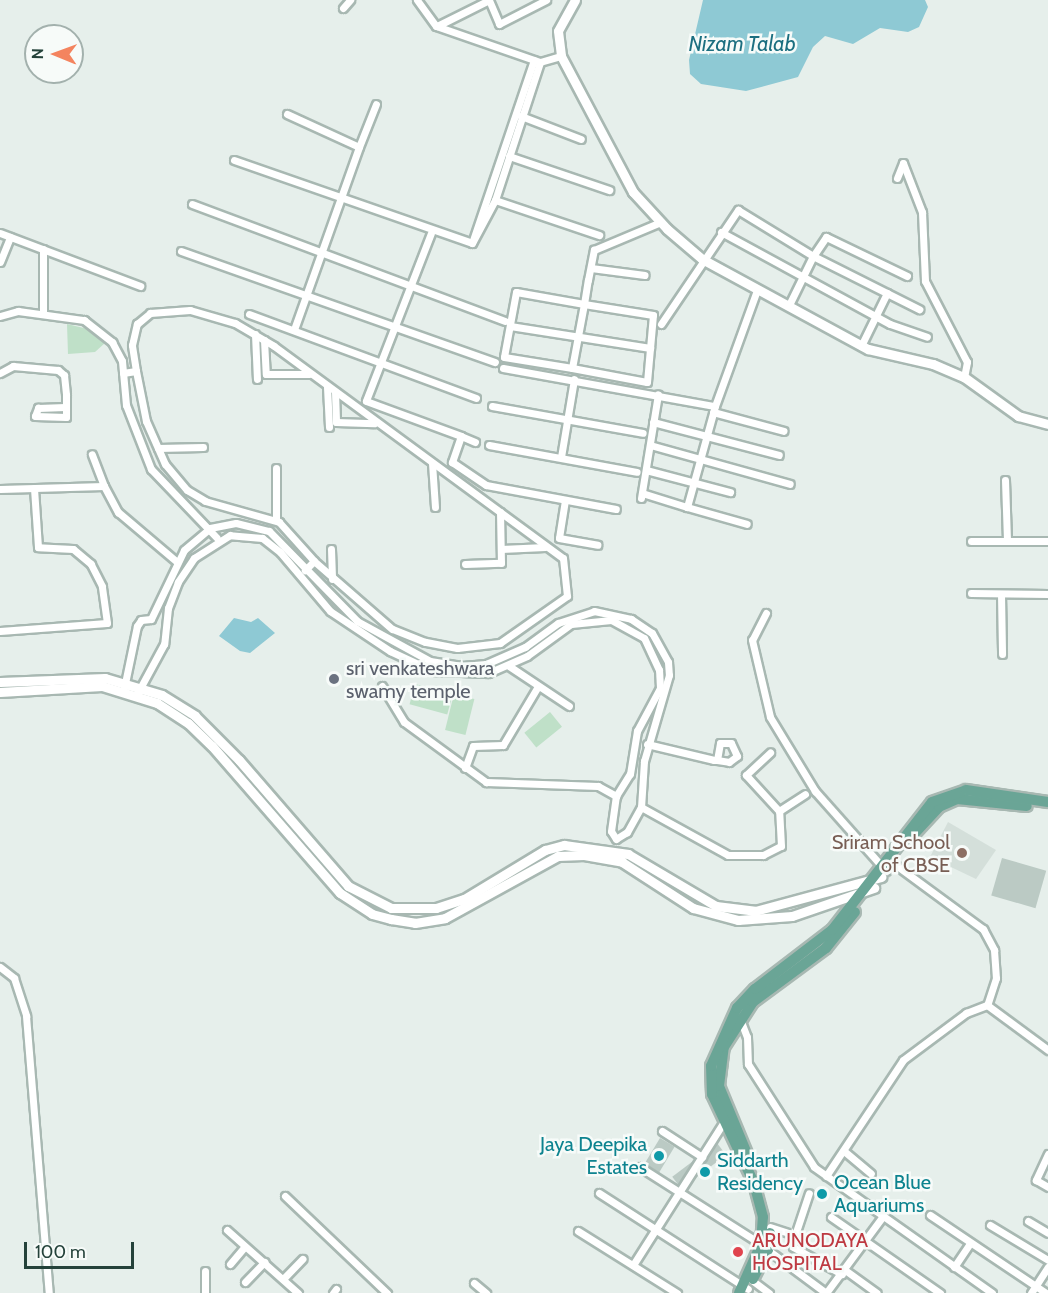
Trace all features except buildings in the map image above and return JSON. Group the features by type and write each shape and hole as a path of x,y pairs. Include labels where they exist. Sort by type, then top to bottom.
{"main road":[{"path":"765,1247 763,1217 754,1183 723,1123 712,1095 711,1066 723,1031 746,996 816,945 881,874 922,812 940,796 966,790 1048,802"},
{"path":"746,1286 765,1247 770,1227 760,1183 719,1086 724,1047 740,1019 753,1002 826,948 881,874 927,818 957,799 1048,808"}],"street":[{"path":"343,8 350,0"},
{"path":"417,0 437,26 537,61 561,56"},
{"path":"437,26 489,0 499,24 546,0"},
{"path":"575,0 558,31 561,56 633,192 661,222 702,259 861,346 964,377 1018,416 1048,424"},
{"path":"472,243 495,200 537,61"},
{"path":"472,243 537,61"},
{"path":"294,330 376,105"},
{"path":"287,114 359,147"},
{"path":"521,116 581,138"},
{"path":"509,156 609,190"},
{"path":"234,160 431,233 472,243"},
{"path":"897,178 903,163 922,212 925,281 967,362 964,377"},
{"path":"495,200 599,235"},
{"path":"192,204 508,323 650,348"},
{"path":"661,324 702,259 738,210 813,256 919,309"},
{"path":"572,368 594,250 661,222"},
{"path":"721,232 876,317 927,337"},
{"path":"0,233 140,286"},
{"path":"431,233 366,401 475,442"},
{"path":"0,262 10,237"},
{"path":"789,305 813,256 826,237 907,276"},
{"path":"43,249 43,313"},
{"path":"181,251 307,293 495,362"},
{"path":"591,268 645,275"},
{"path":"687,507 714,409 757,290"},
{"path":"516,292 584,304 653,315 647,382 504,357 508,323 516,292"},
{"path":"861,346 887,293"},
{"path":"190,310 255,334 264,340 374,423 565,560 567,596 500,643 457,648 425,642 392,629 332,579 276,520 205,501 187,490 165,464 146,421 134,360 136,324 150,314 190,310"},
{"path":"0,316 43,313 95,326 122,361 126,405 152,469 218,538"},
{"path":"249,314 476,398"},
{"path":"255,334 257,379"},
{"path":"264,340 266,374 309,374"},
{"path":"122,361 134,360"},
{"path":"0,374 13,366 58,370 64,375 65,407"},
{"path":"503,368 658,394 784,431"},
{"path":"123,373 136,371"},
{"path":"561,458 574,379"},
{"path":"327,387 329,427"},
{"path":"335,392 336,422 374,423"},
{"path":"658,394 641,496 747,524"},
{"path":"492,406 643,433"},
{"path":"653,422 707,434 779,455"},
{"path":"461,436 452,462 486,485 616,509"},
{"path":"489,445 637,472"},
{"path":"650,445 790,484"},
{"path":"158,448 203,447"},
{"path":"92,454 104,486 118,512 176,561"},
{"path":"432,463 435,507"},
{"path":"276,468 276,520"},
{"path":"646,470 730,492"},
{"path":"1005,480 1007,541"},
{"path":"0,489 104,486"},
{"path":"0,631 107,623 102,586 91,564 73,549 38,547 34,488"},
{"path":"565,500 559,538 597,545"},
{"path":"465,564 501,562 500,512"},
{"path":"151,619 176,561 210,528 255,525 280,541 305,570 330,611 408,661 462,676 499,670 509,666 557,632 590,619 611,620 644,638 659,670 660,688 637,731 630,774 616,796 611,831 615,839 612,855"},
{"path":"139,690 147,670 164,644 165,625 178,582 194,558 218,538 244,533 262,538 357,621 411,654 462,666 496,660 576,615 594,611 631,619 652,633 668,662 669,675 661,713 647,744 642,775 641,807 627,832 615,839"},
{"path":"971,541 1048,541"},
{"path":"501,549 545,547"},
{"path":"331,549 332,579"},
{"path":"305,570 314,561"},
{"path":"309,580 324,571"},
{"path":"970,593 1048,594"},
{"path":"1001,594 1002,654"},
{"path":"766,613 752,640 770,717 809,784 881,874 983,929 994,950 996,978 987,1005 916,1046 826,1176"},
{"path":"124,686 131,668 137,626 141,620 151,619 165,625"},
{"path":"531,621 541,634"},
{"path":"519,629 530,642"},
{"path":"496,660 499,670"},
{"path":"509,666 537,688 569,705"},
{"path":"131,668 147,670"},
{"path":"0,682 124,686 139,690 188,723 340,893 372,914 415,923 446,918 484,901 549,859 584,855 612,855 716,906 755,912 881,874"},
{"path":"1,693 124,686"},
{"path":"382,686 404,722 486,782 598,786 616,796"},
{"path":"465,768 473,746 503,745 537,688"},
{"path":"647,744 717,760"},
{"path":"641,807 728,855 763,855 781,846 779,811 746,775 770,753"},
{"path":"630,774 642,775"},
{"path":"779,811 805,794"},
{"path":"612,855 719,918 772,920 863,892"},
{"path":"841,899 843,887"},
{"path":"0,967 14,978 26,1016 50,1293"},
{"path":"987,1005 1048,1050"},
{"path":"740,1019 747,1037 748,1064 814,1167 992,1293"},
{"path":"633,1265 723,1123"},
{"path":"662,1131 702,1157"},
{"path":"844,1151 871,1174"},
{"path":"1048,1154 1036,1180 1048,1187"},
{"path":"640,1167 678,1194 765,1247 826,1293 844,1272 864,1240 883,1216"},
{"path":"598,1193 746,1286 769,1293"},
{"path":"809,1193 793,1247 844,1272 877,1293"},
{"path":"285,1196 387,1293"},
{"path":"930,1215 1034,1290 1046,1293"},
{"path":"831,1217 940,1293"},
{"path":"1028,1221 1048,1233"},
{"path":"990,1225 1048,1260"},
{"path":"770,1227 795,1235"},
{"path":"227,1230 298,1293"},
{"path":"578,1231 677,1293"},
{"path":"954,1267 969,1245"},
{"path":"230,1264 245,1246"},
{"path":"283,1279 302,1259"},
{"path":"245,1282 264,1262"},
{"path":"1034,1290 1048,1267"},
{"path":"205,1271 205,1293"},
{"path":"474,1283 486,1293"}],"shaded area":[{"name":"Sriram School of CBSE","path":"948,822 996,850 976,879 930,857"}],"green space":[{"path":"67,324 92,330 105,343 95,352 68,354"},
{"path":"415,684 453,694 447,714 410,704"},
{"path":"454,694 474,699 465,735 445,730"},
{"path":"550,712 562,727 536,748 524,733"}],"water":[{"name":"Nizam Talab","path":"703,0 925,0 928,7 919,27 908,32 880,28 853,44 825,36 813,47 798,77 746,91 701,84 690,74 689,60"},
{"path":"234,618 251,622 258,618 275,633 250,653 240,651 219,636"}],"place":[{"name":"sri venkateshwara swamy temple","path":"334,679"},
{"name":"Sriram School of CBSE","path":"962,853"},
{"name":"Jaya Deepika Estates","path":"659,1156"},
{"name":"Siddarth Residency","path":"705,1172"},
{"name":"Ocean Blue Aquariums","path":"822,1194"},
{"name":"ARUNODAYA HOSPITAL","path":"738,1252"}]}
